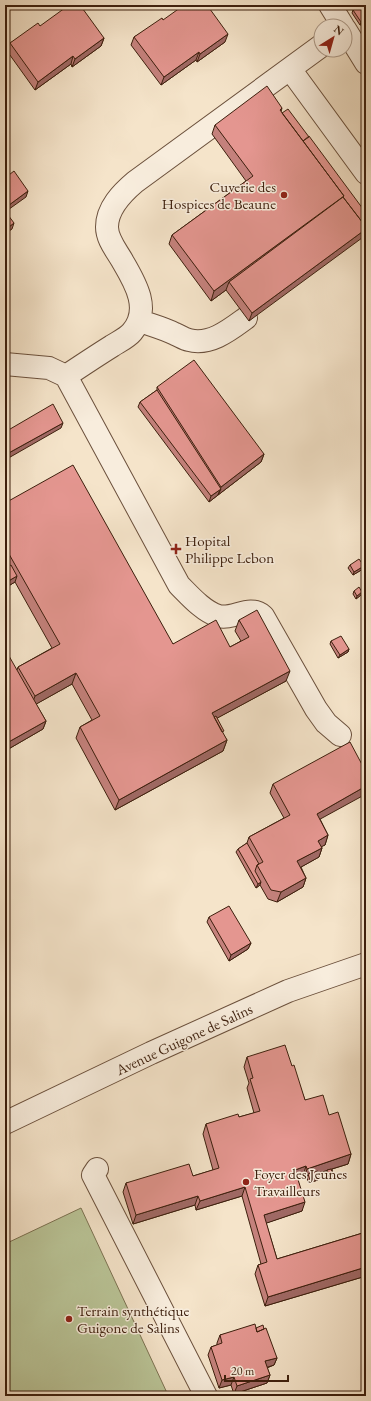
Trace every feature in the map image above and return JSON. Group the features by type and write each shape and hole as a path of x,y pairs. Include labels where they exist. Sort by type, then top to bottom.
{"street":[{"path":"330,5 338,18"},
{"path":"353,42 366,63"},
{"path":"66,376 131,333 140,321 142,311 140,298 124,263 108,236 108,217 115,203 135,182 313,52"},
{"path":"290,69 366,173"},
{"path":"140,321 164,329 189,340 200,341 226,332 246,318"},
{"path":"5,364 49,368 66,376 179,585 210,612 219,616 232,616 245,611 258,612 263,616 316,709 326,723 340,735"},
{"name":"Avenue Guigone de Salins","path":"5,1123 151,1052 288,991 366,964"},
{"path":"97,1169 93,1175 206,1396"}],"green space":[{"name":"Terrain synthétique Guigone de Salins","path":"81,1208 168,1395 167,1396 5,1396 5,1244"}],"building":[{"path":"69,5 80,5 104,38 75,59 73,56 38,82 10,43 38,23 40,26"},
{"path":"184,5 207,5 228,34 200,54 199,52 164,77 134,37 162,18 163,20"},
{"path":"366,5 366,20 361,22 353,10"},
{"name":"Cuverie des Hospices de Beaune","path":"267,86 282,108 280,110 344,196 214,291 172,235 253,176 215,125"},
{"path":"288,109 309,137 303,141 282,113"},
{"path":"309,136 366,213 366,227 303,141"},
{"path":"14,171 28,191 5,208 5,178"},
{"path":"343,197 366,229 252,313 229,282"},
{"path":"5,211 14,223 5,230"},
{"path":"194,360 264,454 221,487 157,387"},
{"path":"157,390 221,489 211,496 140,402"},
{"path":"53,404 63,423 5,455 5,432"},
{"path":"73,465 173,644 216,620 230,647 249,637 239,620 257,610 290,671 212,713 227,740 119,800 80,727 100,716 76,673 35,696 18,667 60,644 5,547 5,503"},
{"path":"359,559 364,566 354,572 350,565"},
{"path":"11,565 17,576 5,583 5,568"},
{"path":"359,587 362,592 357,596 354,591"},
{"path":"341,636 349,649 340,655 331,641"},
{"path":"9,656 46,721 5,744 5,659"},
{"path":"216,716 224,731 222,732 214,717"},
{"path":"350,742 366,772 366,786 317,814 328,835 318,841 322,848 297,861 306,878 281,892 271,890 257,865 263,862 249,837 290,815 273,784"},
{"path":"247,843 259,864 257,865 255,871 261,882 258,884 238,849"},
{"path":"229,906 251,943 231,955 209,917"},
{"name":"Foyer des Jeunes Travailleurs","path":"285,1045 292,1066 294,1065 305,1100 323,1095 329,1115 338,1112 351,1154 307,1169 306,1166 295,1170 305,1202 264,1215 277,1259 366,1232 366,1267 268,1297 258,1265 267,1262 245,1187 200,1201 198,1196 136,1215 126,1183 189,1164 193,1176 219,1168 206,1124 238,1114 239,1117 260,1111 250,1079 253,1078 247,1057"},
{"path":"331,1169 333,1174 329,1175 327,1170"},
{"path":"318,1171 319,1177 310,1180 308,1174"},
{"path":"255,1324 257,1332 266,1328 277,1358 265,1361 270,1375 237,1386 234,1377 222,1380 211,1347 222,1343 220,1335"},
{"path":"263,1325 264,1329 257,1332 256,1328"}],"place":[{"name":"Cuverie des Hospices de Beaune","path":"284,195"},
{"name":"Hopital Philippe Lebon","path":"176,549"},
{"name":"Foyer des Jeunes Travailleurs","path":"246,1182"},
{"name":"Terrain synthétique Guigone de Salins","path":"69,1319"}]}
